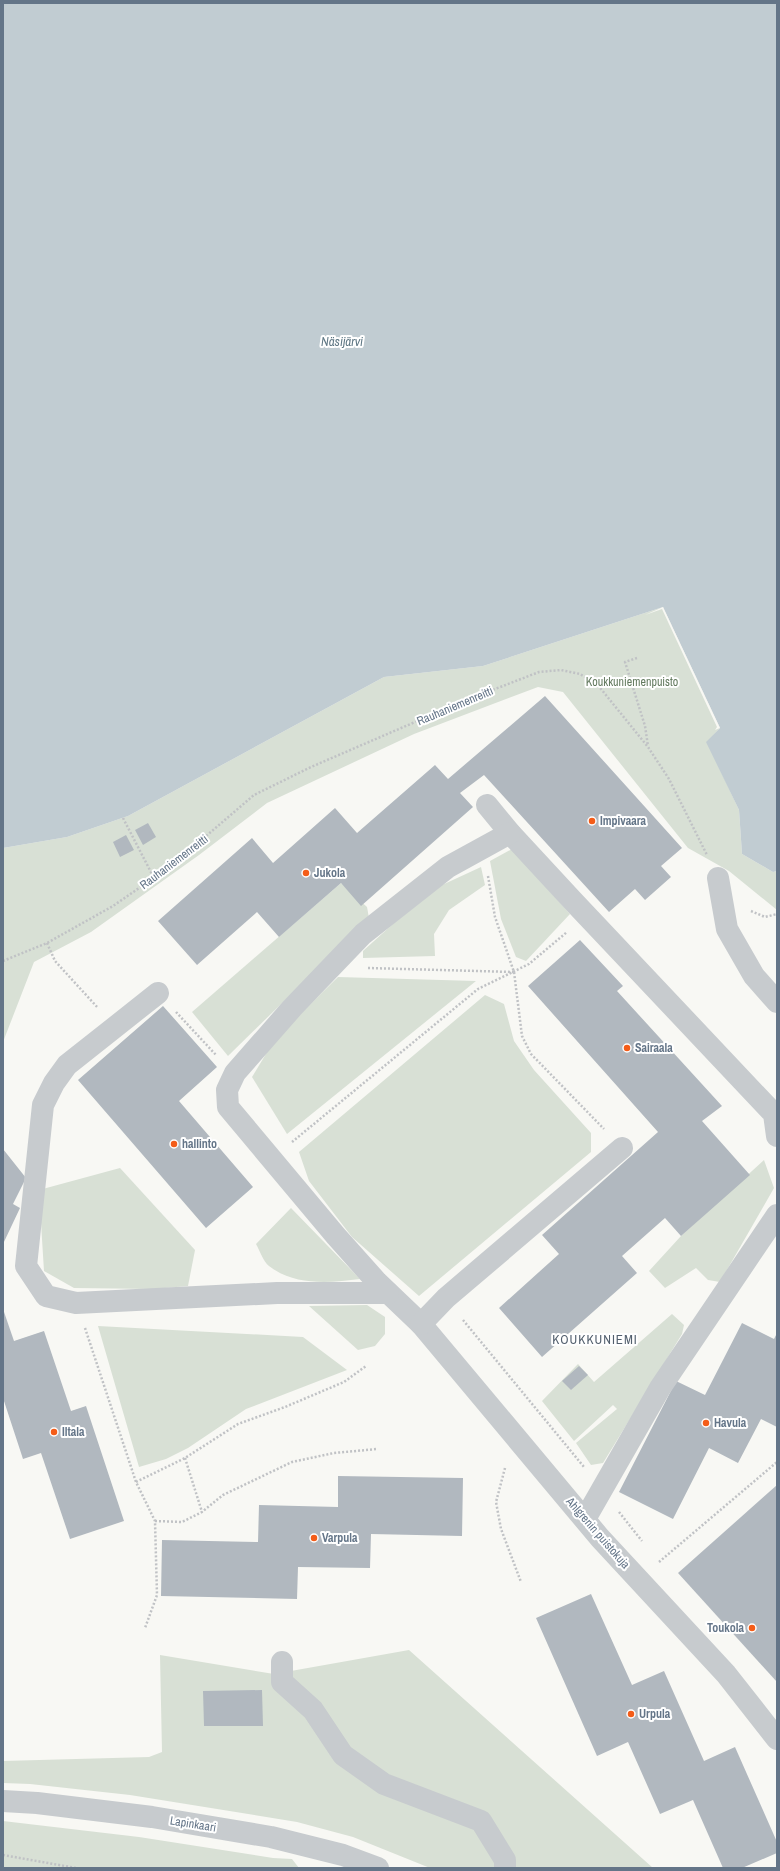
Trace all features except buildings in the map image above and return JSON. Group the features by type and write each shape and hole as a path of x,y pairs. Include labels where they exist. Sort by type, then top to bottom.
{"street":[{"path":"487,805 510,833 587,916 776,1113 777,1136"},
{"path":"234,1075 292,1008 363,934 448,867 510,833"},
{"path":"718,878 727,929 754,976 777,1002"},
{"path":"158,993 67,1065 54,1083 43,1105 26,1266 46,1296 76,1303 277,1293 388,1292"},
{"name":"Ahlgrenin puistokuja","path":"234,1075 227,1090 228,1107 336,1236 388,1292 421,1324 600,1538 726,1674 777,1739"},
{"path":"421,1324 446,1298 622,1148"},
{"path":"585,1519 660,1388 777,1215"},
{"path":"282,1662 282,1682 313,1710 343,1755 384,1784 481,1821 505,1860 505,1868"},
{"name":"Lapinkaari","path":"3,1801 37,1803 152,1818 278,1839 337,1862 378,1868"}],"path":[{"path":"637,658 625,662 645,726 648,747"},
{"name":"Rauhaniemenreitti","path":"3,961 47,943 113,906 154,878 208,836 254,795 311,767 459,703 539,672 561,670 580,674 597,684 648,747 669,779 718,878"},
{"path":"123,818 154,878"},
{"path":"486,846 495,917 514,972 522,1036 530,1054 622,1148"},
{"path":"765,917 777,914"},
{"path":"271,1158 478,989 529,964 587,916"},
{"path":"47,943 55,961 79,987"},
{"path":"336,963 371,968 440,968 514,972"},
{"path":"158,993 234,1075"},
{"path":"446,1298 644,1544"},
{"path":"76,1303 136,1482 155,1521 156,1595 145,1628"},
{"path":"136,1482 184,1458 238,1424 344,1382 366,1366"},
{"path":"155,1521 182,1522 202,1512 224,1495 292,1462 334,1453 377,1449"},
{"path":"184,1458 202,1512"},
{"path":"658,1562 777,1462"},
{"path":"505,1468 496,1502 501,1529 520,1582"},
{"path":"654,1556 664,1568"},
{"path":"3,1855 76,1868"}],"green space":[{"name":"Koukkuniemenpuisto","path":"663,607 720,728 707,742 739,810 742,854 773,872 777,871 777,910 729,871 688,848 563,692 538,687 414,734 267,803 199,855 91,932 34,962 3,1042 3,848 67,837 128,816 384,677 483,666"},
{"path":"512,849 570,914 526,961 516,957 501,919 490,861"},
{"path":"481,867 485,885 449,910 434,934 435,956 363,958 363,951 394,923 442,885"},
{"path":"341,883 367,907 369,918 228,1056 192,1012"},
{"path":"338,977 476,981 287,1134 252,1077 275,1039"},
{"path":"485,995 504,1004 514,1041 534,1070 591,1133 591,1152 419,1296 352,1237 309,1181 299,1152"},
{"path":"764,1160 774,1188 720,1282 708,1280 696,1268 665,1288 649,1271 681,1236"},
{"path":"120,1168 195,1250 188,1286 153,1289 74,1288 44,1271 39,1190"},
{"path":"291,1208 360,1279 313,1282 290,1277 267,1264 256,1244"},
{"path":"367,1305 385,1317 385,1334 375,1346 358,1350 309,1306"},
{"path":"672,1314 684,1325 682,1334 603,1463 591,1465 576,1443 617,1409 613,1405 574,1441 542,1401 578,1364 594,1382"},
{"path":"98,1326 303,1337 347,1370 246,1409 188,1448 166,1459 139,1467"},
{"path":"409,1650 653,1868 430,1868 353,1837 297,1822 130,1795 30,1784 3,1783 3,1761 149,1757 162,1752 160,1655 274,1674"},
{"path":"3,1821 139,1837 273,1858 292,1859 299,1868 3,1868"}],"water":[{"name":"Näsijärvi","path":"3,3 777,3 777,871 773,872 742,854 739,810 706,742 720,728 663,607 483,666 384,677 128,816 67,837 3,848"}],"pier":[{"path":"663,607 720,728 715,730 717,727 662,609 645,615"}],"place":[{"name":"Impivaara","path":"592,821"},
{"name":"Jukola","path":"306,873"},
{"name":"Sairaala","path":"627,1048"},
{"name":"hallinto","path":"174,1144"},
{"name":"Havula","path":"706,1423"},
{"name":"Iltala","path":"54,1432"},
{"name":"Varpula","path":"314,1538"},
{"name":"Toukola","path":"752,1628"},
{"name":"Urpula","path":"631,1714"}],"district":[{"name":"KOUKKUNIEMI","path":"595,1339"}]}
